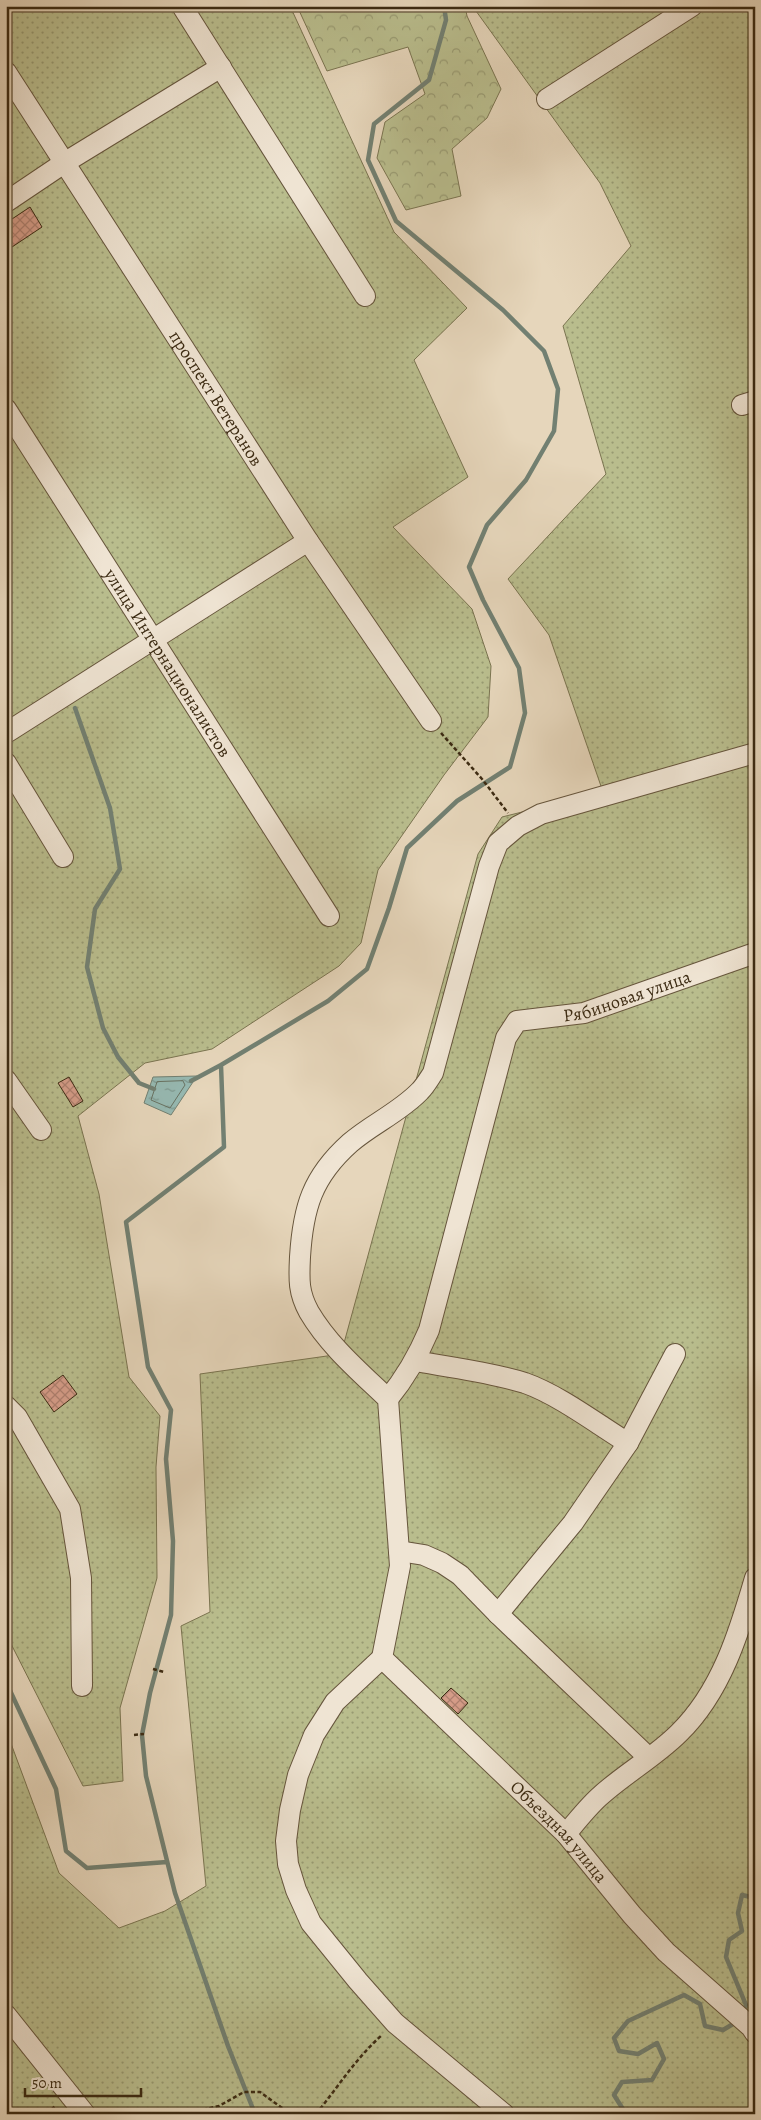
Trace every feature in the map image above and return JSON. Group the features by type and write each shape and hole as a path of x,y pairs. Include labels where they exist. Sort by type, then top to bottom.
{"street":[{"path":"182,6 365,296"},
{"path":"547,98 692,6"},
{"path":"6,202 64,163 221,67"},
{"name":"проспект Ветеранов","path":"6,72 308,541 431,721"},
{"name":"улица Интернационалистов","path":"6,409 329,916"},
{"path":"6,733 308,541"},
{"path":"504,2114 396,2022 358,1982 311,1923 290,1873 286,1841 290,1810 298,1775 314,1735 335,1702 382,1658 400,1566 388,1399 348,1361 309,1312 299,1288 301,1244 306,1209 313,1190 326,1167 350,1143 420,1091 433,1073 489,866 498,843 518,826 541,814 755,753"},
{"path":"6,763 63,857"},
{"name":"Рябиновая улица","path":"416,1361 429,1330 506,1038 517,1021 584,1013 755,954"},
{"path":"6,1080 41,1130"},
{"path":"498,1614 573,1523 628,1443 675,1354"},
{"path":"388,1399 416,1361 506,1378 526,1384 546,1393 628,1443"},
{"path":"6,1406 17,1417 70,1509 81,1578 82,1686"},
{"path":"399,1551 424,1555 442,1563 460,1575 498,1614 648,1757"},
{"path":"566,1834 598,1798 679,1734 702,1706 717,1680 740,1631 755,1578"},
{"name":"Объездная улица","path":"382,1658 566,1834 632,1915 666,1952 753,2030"},
{"path":"6,2015 85,2114"}],"path":[{"path":"431,721 482,779 518,826"},
{"path":"153,1669 164,1672"},
{"path":"134,1736 144,1734"},
{"path":"316,2114 356,2060 396,2022"},
{"path":"184,2114 219,2106 244,2092 260,2092 289,2113 301,2114"}],"green space":[{"path":"6,6 290,6 394,232 467,308 414,360 468,477 393,527 472,609 491,666 488,717 444,775 378,870 361,943 339,966 212,1049 145,1063 78,1116 99,1194 129,1377 160,1416 156,1467 157,1578 120,1708 123,1781 83,1786 6,1634"},
{"path":"297,6 465,6 467,16 501,89 487,118 452,149 461,196 406,210 377,158 385,122 425,94 408,47 327,71"},
{"path":"475,6 755,6 755,2114 6,2114 6,1730 59,1873 119,1928 165,1911 206,1886 181,1626 210,1612 200,1374 341,1354 478,854 502,817 603,792 549,635 508,579 606,474 563,326 631,246 600,183 476,11"}],"water":[{"path":"197,1076 171,1115 144,1103 153,1077"}],"building":[{"path":"30,207 42,227 12,247 6,238 6,223"},
{"path":"69,1077 83,1101 73,1107 58,1083"},
{"path":"63,1375 77,1394 54,1412 40,1392"},
{"path":"451,1688 468,1703 458,1714 441,1698"}],"waterway":[{"path":"255,2114 228,2046 175,1893 146,1776 142,1735 150,1693 171,1615 173,1541 166,1459 171,1410 148,1367 126,1222 224,1147 221,1065 328,1001 367,969 389,908 407,848 457,801 510,767 525,713 519,668 483,600 469,567 487,525 526,480 554,431 558,389 544,351 503,310 396,221 368,160 374,124 429,80 446,20 444,6"},
{"path":"75,708 110,808 120,869 95,909 87,967 103,1028 118,1057 139,1083 154,1089"},
{"path":"191,1081 221,1065"},
{"path":"6,1682 56,1789 66,1851 87,1868 167,1862"},
{"path":"743,2013 746,2005 726,1957 729,1940 742,1931 738,1913 742,1895 751,1897 753,1917 755,1918"},
{"path":"626,2114 614,2095 622,2082 652,2080 664,2059 657,2043 638,2054 619,2051 614,2038 628,2021 684,1995 700,2004 705,2026 723,2030 738,2021"}]}
